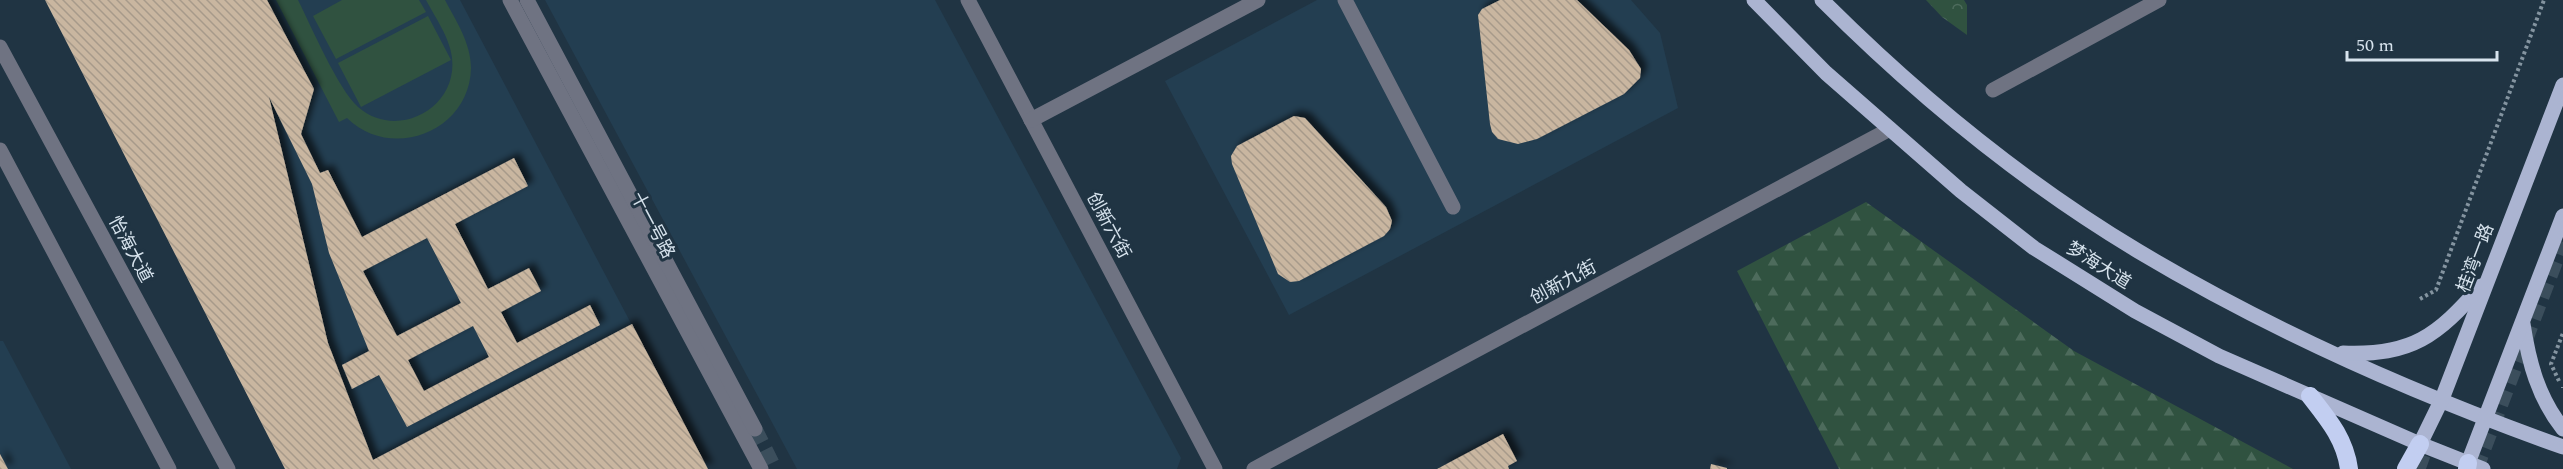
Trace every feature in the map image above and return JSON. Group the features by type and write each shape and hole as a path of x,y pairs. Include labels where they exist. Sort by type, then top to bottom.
{"highway":[{"path":"2310,396 2338,435 2347,455 2349,469"},
{"path":"2406,469 2420,444"}],"main road":[{"name":"梦海大道","path":"1754,0 1826,73 1961,190 2034,248 2135,311 2219,356 2473,467"},
{"name":"梦海大道","path":"1822,0 1935,105 2031,179 2138,251 2243,309 2334,353 2563,447"},
{"name":"桂湾一路","path":"2420,444 2442,399 2563,85"},
{"path":"2473,467 2486,417 2563,216"},
{"path":"2334,353 2385,352 2421,341 2454,317 2489,277"},
{"path":"2523,321 2527,349 2536,383 2551,413 2563,429"}],"street":[{"name":"十一号路","path":"510,0 761,469"},
{"path":"527,0 755,429"},
{"name":"创新六街","path":"968,0 1215,469"},
{"path":"1031,120 1258,0"},
{"path":"1345,0 1453,207"},
{"path":"1993,90 2159,0"},
{"name":"怡海大道","path":"0,47 228,469"},
{"name":"创新九街","path":"1254,469 1890,129"},
{"path":"0,150 170,469"}],"path":[{"path":"2420,299 2436,290 2544,0"},
{"path":"2559,381 2551,364 2563,333"}],"shaded area":[{"path":"45,0 460,0 708,469 285,469"},
{"path":"545,0 935,0 1181,458 1177,469 797,469"},
{"path":"1317,0 1631,0 1660,33 1678,108 1289,315 1165,81"},
{"path":"0,341 3,341 71,469 0,469"}],"green space":[{"path":"276,0 298,0 317,41 350,98 358,107 373,117 390,121 406,120 422,114 445,92 451,76 451,50 426,0 445,0 462,32 470,59 471,68 467,90 458,109 443,123 426,133 406,138 385,138 365,131 347,118 339,122"},
{"path":"342,0 419,0 426,12 336,59 313,16"},
{"path":"1926,0 1964,0 1967,5 1967,35 1942,17"},
{"path":"428,16 451,60 361,107 338,63"},
{"path":"1866,202 2074,351 2293,469 1839,469 1737,271"}],"building":[{"path":"45,0 267,0 314,89 301,134 320,173 328,170 362,237 514,158 528,186 455,224 488,289 529,268 541,291 501,312 517,343 590,305 600,325 407,427 379,375 352,389 342,365 369,351 329,253 312,184 269,97 328,343 373,460 632,324 708,469 285,469","holes":["427,238 461,303 397,336 363,271","473,326 489,357 424,391 408,360"]},
{"path":"1500,0 1577,0 1629,50 1641,69 1640,78 1624,94 1537,139 1518,144 1498,139 1492,132 1490,124 1478,15 1482,9"},
{"path":"1294,116 1305,118 1386,207 1392,221 1390,229 1384,236 1299,281 1290,282 1278,274 1232,164 1231,156 1237,146"},
{"path":"1503,434 1517,461 1508,466 1509,469 1437,469"},
{"path":"0,454 8,469 0,469"},
{"path":"1711,464 1727,468 1727,469 1710,469"}],"tunnel":[{"path":"2476,469 2563,242"},
{"path":"755,429 775,469"},
{"path":"2418,469 2427,444"}]}
